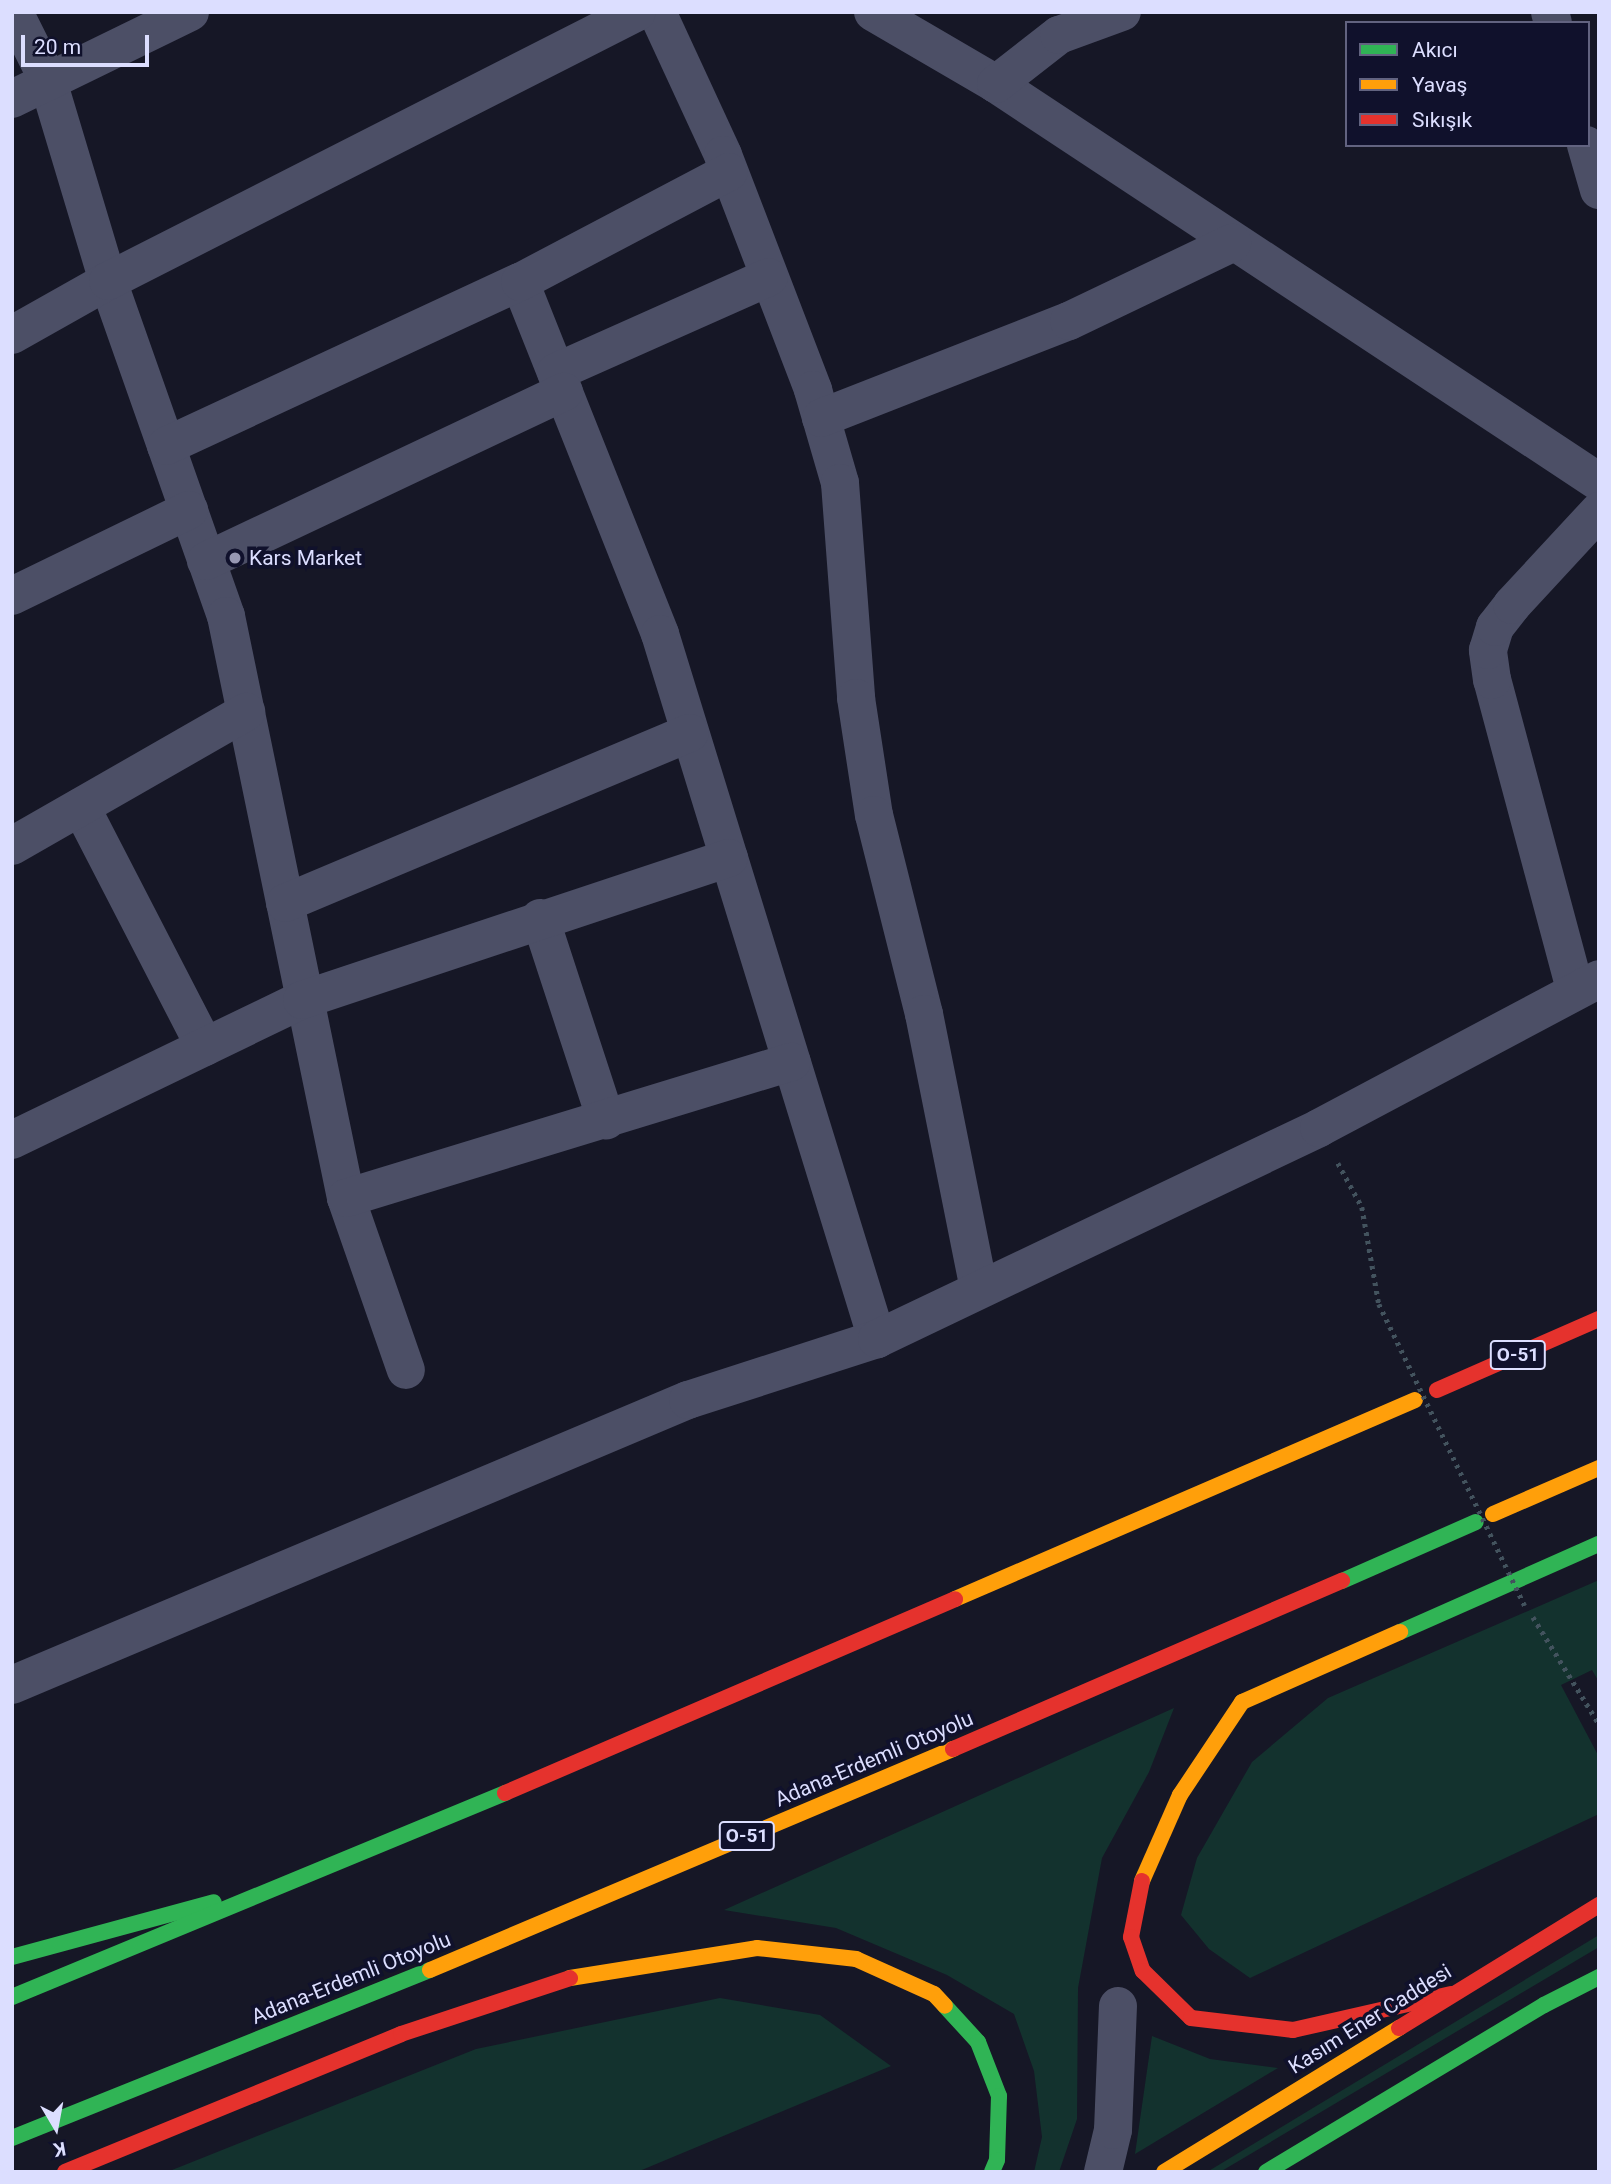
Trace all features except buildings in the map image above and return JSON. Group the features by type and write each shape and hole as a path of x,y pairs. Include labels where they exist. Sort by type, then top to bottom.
{"main road":[{"name":"O-51","path":"1437,1390 1599,1319"},
{"path":"12,1997 321,1873 1415,1399"},
{"path":"1493,1514 1599,1468"},
{"name":"Adana-Erdemli Otoyolu","path":"12,2138 388,1987 1124,1677 1476,1522"},
{"path":"1451,1994 1293,2030 1191,2018 1143,1971 1130,1937 1144,1871 1180,1795 1242,1702 1599,1544"},
{"path":"12,1957 321,1873"},
{"name":"Kasım Ener Caddesi","path":"1164,2172 1599,1905"},
{"path":"65,2172 401,2034 555,1980 757,1948 856,1959 934,1994 978,2042 999,2096 997,2160 992,2172"},
{"path":"1274,2169 1544,2005 1599,1977"}],"street":[{"path":"14,12 47,78 108,281 226,616 285,903 302,1000 346,1198 405,1370"},
{"path":"12,99 47,78 190,12"},
{"path":"12,335 108,281 637,12"},
{"path":"657,12 729,172 821,418 840,483 856,698 874,815 924,1014 979,1290"},
{"path":"873,12 996,84 1232,243 1599,482"},
{"path":"996,84 1059,35 1122,12"},
{"path":"1587,147 1599,190"},
{"path":"166,446 520,282 729,172"},
{"path":"821,418 1069,321 1232,243"},
{"path":"206,561 769,277"},
{"path":"520,282 660,634 877,1339"},
{"path":"12,596 189,510"},
{"path":"12,1685 688,1400 877,1339 1319,1128 1587,984 1492,680 1488,650 1495,627 1512,605 1599,511"},
{"path":"12,846 246,712"},
{"path":"285,903 690,733"},
{"path":"81,807 205,1047"},
{"path":"17,1128 205,1047 302,1000 540,918 729,858"},
{"path":"540,918 606,1120"},
{"path":"346,1198 792,1062"},
{"path":"1103,2172 1113,2130 1118,2006"}],"path":[{"path":"1319,1128 1362,1207 1379,1304 1525,1606 1599,1724"}],"green space":[{"path":"1599,1580 1599,1682 1592,1670 1561,1685 1599,1757 1599,1814 1250,1978 1209,1949 1181,1915 1197,1858 1252,1762 1328,1698"},
{"path":"1174,1708 1149,1772 1102,1858 1078,1988 1077,2119 1059,2172 1034,2172 1042,2137 1034,2071 1014,2014 947,1975 836,1928 724,1910"},
{"path":"1599,1935 1599,1947 1220,2172 1207,2172"},
{"path":"720,1998 820,2015 891,2066 637,2172 167,2172 476,2049"},
{"path":"1152,2036 1210,2059 1278,2068 1135,2154"}],"traffic: fast":[{"path":"1342,1581 1476,1522"},
{"path":"1400,1632 1599,1544"},
{"path":"12,1997 505,1793"},
{"path":"12,1957 214,1902"},
{"path":"12,2138 430,1970"},
{"path":"1266,2172 1544,2005 1599,1977"},
{"path":"945,2006 978,2042 999,2096 997,2160 992,2172"}],"traffic: slow":[{"path":"955,1599 1415,1400"},
{"path":"1493,1514 1599,1468"},
{"path":"1142,1881 1180,1795 1242,1702 1400,1632"},
{"path":"430,1970 953,1749"},
{"path":"570,1978 757,1948 856,1959 934,1994 945,2006"},
{"path":"1164,2172 1399,2028"}],"traffic: jam":[{"path":"1437,1390 1599,1319"},
{"path":"953,1749 1342,1581"},
{"path":"505,1793 955,1599"},
{"path":"1142,1881 1131,1937 1143,1971 1191,2018 1293,2030 1451,1994"},
{"path":"1399,2028 1599,1905"},
{"path":"65,2172 401,2034 570,1978"}],"place":[{"name":"Kars Market","path":"235,558"}]}
